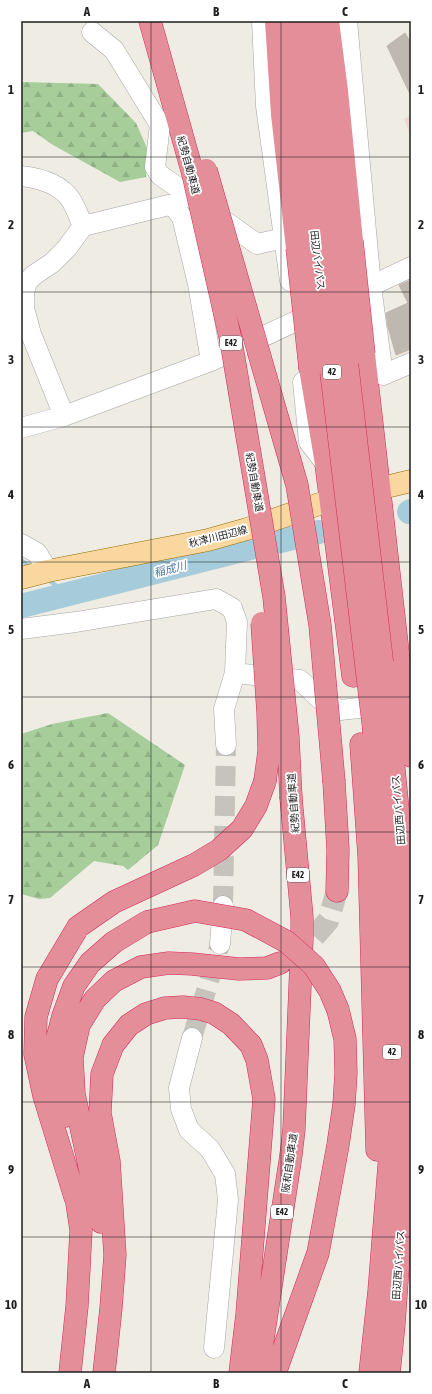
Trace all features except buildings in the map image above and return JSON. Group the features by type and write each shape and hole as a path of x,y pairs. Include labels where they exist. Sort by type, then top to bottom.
{"highway":[{"path":"151,21 298,485 320,625 334,782 338,850 337,891"},
{"name":"42","path":"276,21 282,114 317,243 364,354 355,494 353,676 383,730 411,756"},
{"name":"田辺バイパス","path":"293,21 298,91 317,243 355,494"},
{"name":"田辺バイパス","path":"312,21 322,148 317,243"},
{"name":"42","path":"328,21 337,91 317,243 310,368 326,464 355,494 400,670 383,730"},
{"name":"紀勢自動車道","path":"199,172 231,341 274,597 288,737 302,917 302,952"},
{"name":"田辺西バイパス","path":"355,494 383,730 403,869 407,940 409,1040 408,1124 394,1324 389,1373"},
{"path":"76,1197 44,1096 35,1054 36,1017 47,979 78,927 114,902 194,865 219,850 242,830 256,806 265,782 269,751 259,571 260,513"},
{"name":"田辺西バイパス","path":"370,1373 379,1291 369,856 383,730"},
{"path":"70,1373 77,1306 80,1230 71,1146 58,1088 55,1047 63,1016 74,986 90,963 114,942 147,922 195,911 246,920 287,942 314,966 330,991 338,1010 345,1039 346,1073 344,1104 318,1253 275,1373"},
{"name":"阪和自動車道","path":"256,1373 262,1345 291,1155 294,1122 302,952"},
{"path":"96,1373 104,1247 101,1218 74,1094 72,1057 79,1025 95,999 114,981 141,967 169,963 239,969 267,968 280,963"},
{"path":"104,1373 115,1255 109,1161 100,1113 102,1074 113,1045 129,1025 146,1014 165,1008 183,1007 201,1009 214,1013 231,1024 251,1045 257,1060 264,1100 248,1314 240,1373"},
{"name":"42","path":"394,1324 411,1207"}],"main road":[{"name":"秋津川田辺線","path":"21,578 48,571 208,540 355,494 411,481"}],"street":[{"path":"262,21 266,106 317,243 296,321 309,442 326,464"},
{"path":"347,21 372,286 383,375 411,362"},
{"path":"92,32 114,50 160,124 155,167 160,175 257,244 317,243"},
{"path":"21,176 34,178 56,185 70,199 83,226"},
{"path":"64,416 31,334 24,308 24,293 27,282 34,275 52,263 67,248 83,226 169,205 175,208 182,217 198,284 211,361"},
{"path":"21,428 64,416 211,361 411,267"},
{"path":"21,544 37,553 48,571"},
{"path":"21,628 76,622 216,598 232,608 237,622 235,673 224,709 226,745"},
{"path":"235,673 300,680 321,700 340,710 411,703"},
{"path":"220,944 223,906"},
{"path":"192,1038 179,1088 181,1109 189,1130 210,1149 225,1174 228,1200 214,1348"}],"shaded area":[{"path":"411,115 411,137 404,119"}],"green space":[{"path":"21,82 98,84 136,123 147,148 146,177 120,182 53,145 33,131 21,133"},
{"path":"108,713 185,765 158,845 128,870 123,866 94,861 50,898 39,899 21,894 21,734 52,724"}],"waterway":[{"name":"稲成川","path":"21,606 319,532"},
{"path":"21,560 32,568"},
{"path":"47,579 68,594"}],"tunnel":[{"path":"223,906 226,745"},
{"path":"289,957 308,944 328,921 337,891"},
{"path":"192,1038 220,944"}]}
